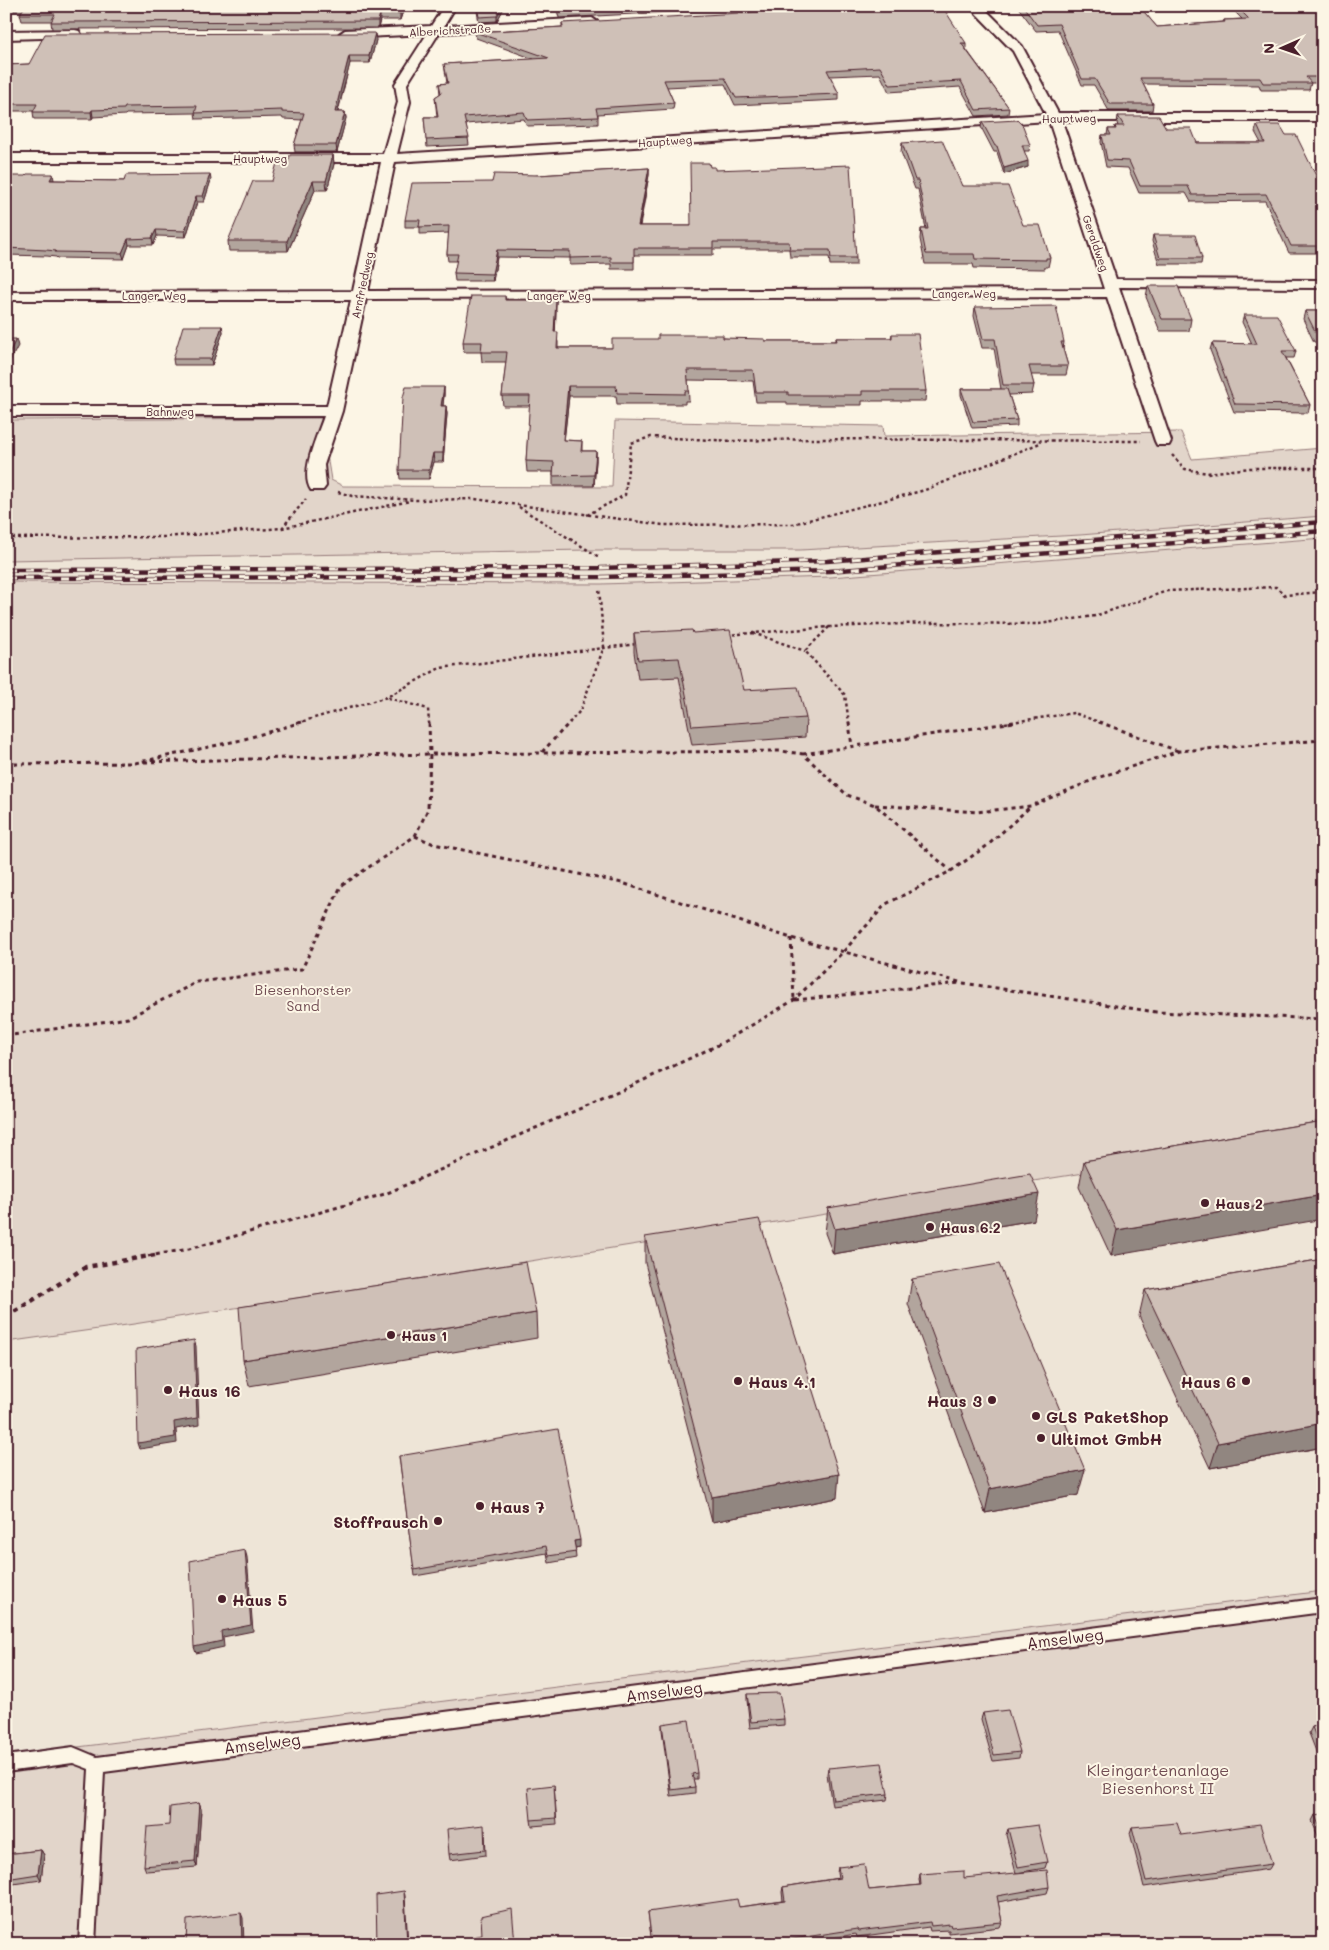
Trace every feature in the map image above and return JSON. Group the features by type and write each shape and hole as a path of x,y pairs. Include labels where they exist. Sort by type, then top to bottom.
{"street":[{"path":"435,30 450,6"},
{"name":"Geraldweg","path":"975,6 1018,49 1054,117 1167,447"},
{"name":"Alberichstraße","path":"335,34 603,22"},
{"name":"Arnfriedweg","path":"317,486 316,465 334,411 389,158 404,102 401,84 435,30"},
{"path":"6,35 87,34"},
{"name":"Hauptweg","path":"6,158 389,158 1054,117 1323,117"},
{"name":"Langer Weg","path":"6,296 360,295 1111,288 1323,284"},
{"name":"Bahnweg","path":"6,411 334,411"}],"lane":[{"name":"Amselweg","path":"97,1765 1323,1605"},
{"path":"6,1764 73,1755 97,1765 87,1944"}],"path":[{"path":"587,515 625,495 631,443 651,437 734,441 1042,442 1167,447 1185,469 1207,472 1250,468 1323,469"},
{"path":"282,528 317,486 352,496 416,500 475,499 663,526 794,524 925,490 1042,442"},
{"path":"6,538 164,537 282,528 416,500"},
{"path":"516,506 599,557"},
{"path":"721,635 830,627 926,623 1040,624 1095,616 1167,591 1276,587 1285,595 1323,592"},
{"path":"542,752 580,712 604,647 599,588"},
{"path":"805,651 830,627"},
{"path":"750,632 805,651 846,695 852,747"},
{"path":"135,763 241,740 387,697 440,668 643,643"},
{"path":"6,1036 128,1018 197,982 302,969 341,886 415,836 428,809 430,754 428,709 387,697"},
{"path":"6,764 135,763 542,752 781,751 803,754 1074,713 1179,751"},
{"path":"803,754 847,795 875,805 977,812 1031,806 1100,777 1179,751 1323,740"},
{"path":"875,805 950,871"},
{"path":"6,1317 86,1268 189,1249 385,1194 627,1088 720,1044 794,1000 843,952 886,904 950,871 988,845 1031,806"},
{"path":"415,836 434,844 622,883 791,938 963,983 1156,1012 1323,1019"},
{"path":"791,938 794,1000"},
{"path":"794,1000 963,983"}],"shaded area":[{"path":"1323,516 1323,538 831,577 601,584 6,582 6,559 587,550 800,550 1080,535"},
{"path":"1323,1135 1323,1591 6,1756 6,1342"}],"green space":[{"path":"321,418 331,480 343,486 612,487 615,421 883,426 884,436 1181,432 1192,459 1323,448 1323,516 1080,535 800,550 587,550 6,560 6,420"},
{"name":"Biesenhorster Sand","path":"1323,538 1323,1135 134,1324 6,1342 6,582 601,584 831,577"},
{"name":"Kleingartenanlage Biesenhorst II","path":"1323,1591 1323,1944 6,1944 6,1756"}],"building":[{"path":"25,6 402,6 400,13 380,14 378,21 51,22 55,14 20,14"},
{"path":"477,6 502,6 497,16 479,17"},
{"path":"557,6 663,6 559,12"},
{"path":"864,6 942,6 966,43 961,43 1009,108 976,110 961,81 890,85 880,67 827,70 839,94 736,98 725,78 664,80 674,103 596,108 598,117 527,120 524,112 464,117 469,138 426,140 424,117 438,117 435,97 441,93 439,84 448,83 444,64 549,58 475,32 563,27 562,23"},
{"path":"1023,6 1139,6 1157,27 1249,19 1236,6 1323,6 1323,77 1306,77 1311,83 1263,83 1260,78 1140,78 1153,104 1110,104 1095,79 1082,79 1059,24 1037,25"},
{"path":"375,33 369,56 349,56 335,112 345,112 336,145 294,145 304,113 282,112 282,110 195,113 197,106 125,107 124,109 92,110 91,112 33,112 37,104 6,104 6,65 29,64 45,34"},
{"path":"1118,116 1159,116 1166,128 1191,128 1197,143 1265,143 1257,125 1280,125 1286,135 1296,135 1323,190 1323,246 1291,246 1266,194 1192,195 1188,186 1140,186 1129,161 1107,160 1102,135 1111,135 1108,129 1116,129 1115,126 1124,126"},
{"path":"1017,120 1023,126 1030,145 1022,145 1028,161 1004,168 997,146 995,146 982,122"},
{"path":"942,140 962,186 1008,186 1023,225 1040,225 1050,258 1046,258 1046,260 975,259 974,254 926,254 921,229 928,229 918,180 915,180 902,143"},
{"path":"290,155 333,155 326,181 313,181 287,241 228,241 253,181 272,181 277,163 288,163"},
{"path":"690,163 709,163 710,167 715,167 715,170 850,165 856,258 831,258 830,250 790,250 789,242 713,242 713,248 634,248 634,262 611,262 611,257 570,258 570,251 497,250 492,274 454,273 458,254 447,254 449,226 419,227 420,220 405,220 412,183 492,182 494,174 538,175 649,168 638,226 691,226"},
{"path":"27,174 53,174 50,180 124,181 126,175 210,174 203,196 196,196 185,231 156,230 152,238 128,239 122,253 55,252 6,248 6,176 25,176"},
{"path":"1153,235 1195,235 1202,258 1160,258"},
{"path":"1148,286 1178,286 1191,319 1162,319"},
{"path":"471,296 505,296 505,300 556,300 554,332 558,332 557,348 612,348 612,339 658,339 658,335 723,335 723,338 765,339 765,341 837,341 836,338 892,338 892,334 918,334 926,391 862,391 862,395 788,395 788,392 756,392 753,370 687,370 689,391 685,391 685,394 617,393 616,386 568,386 563,440 582,441 581,451 596,451 594,475 553,476 554,462 526,461 530,396 502,396 507,352 481,352 482,342 463,342"},
{"path":"1056,306 1064,342 1061,342 1068,366 1029,366 1034,385 1003,385 995,339 983,339 975,307"},
{"path":"1305,311 1323,311 1323,333 1316,333"},
{"path":"1244,315 1277,315 1296,351 1282,351 1310,405 1235,404 1212,343 1257,344"},
{"path":"183,326 222,326 211,359 173,359"},
{"path":"6,339 16,339 6,359"},
{"path":"406,387 444,387 441,406 446,406 443,453 433,453 429,470 399,470 403,397"},
{"path":"961,389 1007,389 1017,420 973,422"},
{"path":"692,630 693,633 730,630 744,690 798,687 806,718 692,726 679,658 638,660 634,633"},
{"name":"Haus 2","path":"1323,1121 1323,1195 1117,1230 1084,1161"},
{"path":"1030,1174 1039,1194 835,1229 828,1208"},
{"name":"Haus 4.1","path":"759,1219 839,1474 712,1497 645,1237"},
{"name":"Haus 6","path":"1323,1259 1323,1423 1218,1443 1145,1290"},
{"path":"526,1262 536,1313 243,1360 239,1307"},
{"name":"Haus 3","path":"999,1264 1085,1470 990,1489 912,1279"},
{"name":"Haus 16","path":"194,1340 197,1418 174,1422 175,1437 138,1443 136,1349"},
{"name":"Haus 7","path":"558,1429 580,1540 574,1541 576,1552 548,1556 546,1546 414,1570 399,1456"},
{"name":"Haus 5","path":"245,1550 251,1625 221,1631 222,1641 194,1647 190,1561"},
{"path":"779,1693 784,1719 751,1722 747,1694"},
{"path":"1008,1710 1020,1752 994,1755 983,1713"},
{"path":"689,1720 697,1773 692,1774 695,1787 671,1790 662,1724"},
{"path":"1323,1725 1323,1754 1312,1727"},
{"path":"882,1763 888,1794 833,1800 828,1768"},
{"path":"554,1785 556,1818 531,1820 528,1788"},
{"path":"199,1803 195,1861 144,1866 147,1827 169,1825 170,1807"},
{"path":"1323,1814 1323,1836 1315,1815"},
{"path":"1177,1823 1181,1835 1260,1824 1272,1864 1146,1881 1132,1827"},
{"path":"484,1825 485,1850 449,1854 447,1829"},
{"path":"1038,1825 1047,1862 1018,1867 1008,1829"},
{"path":"41,1850 38,1874 6,1879 6,1854"},
{"path":"864,1864 869,1890 921,1885 920,1874 964,1871 964,1878 1047,1870 1049,1887 997,1896 1002,1922 951,1927 950,1924 931,1926 930,1922 858,1931 857,1929 767,1944 652,1944 648,1912 737,1899 739,1907 785,1901 783,1887 840,1878 838,1867"},
{"path":"404,1891 407,1944 377,1944 376,1895"},
{"path":"512,1909 515,1944 472,1944 472,1937 482,1935 481,1916"},
{"path":"241,1913 242,1944 186,1944 187,1920"}],"railway":[{"path":"6,570 600,568 827,561 1323,522"},
{"path":"6,578 601,577 829,571 1323,531"}],"place":[{"name":"Haus 2","path":"1205,1203"},
{"name":"Haus 6.2","path":"930,1227"},
{"name":"Haus 1","path":"391,1335"},
{"name":"Haus 4.1","path":"738,1381"},
{"name":"Haus 6","path":"1246,1381"},
{"name":"Haus 16","path":"168,1390"},
{"name":"Haus 3","path":"992,1400"},
{"name":"GLS PaketShop","path":"1036,1416"},
{"name":"Ultimot GmbH","path":"1041,1438"},
{"name":"Haus 7","path":"480,1506"},
{"name":"Stoffrausch","path":"438,1521"},
{"name":"Haus 5","path":"222,1599"}]}
